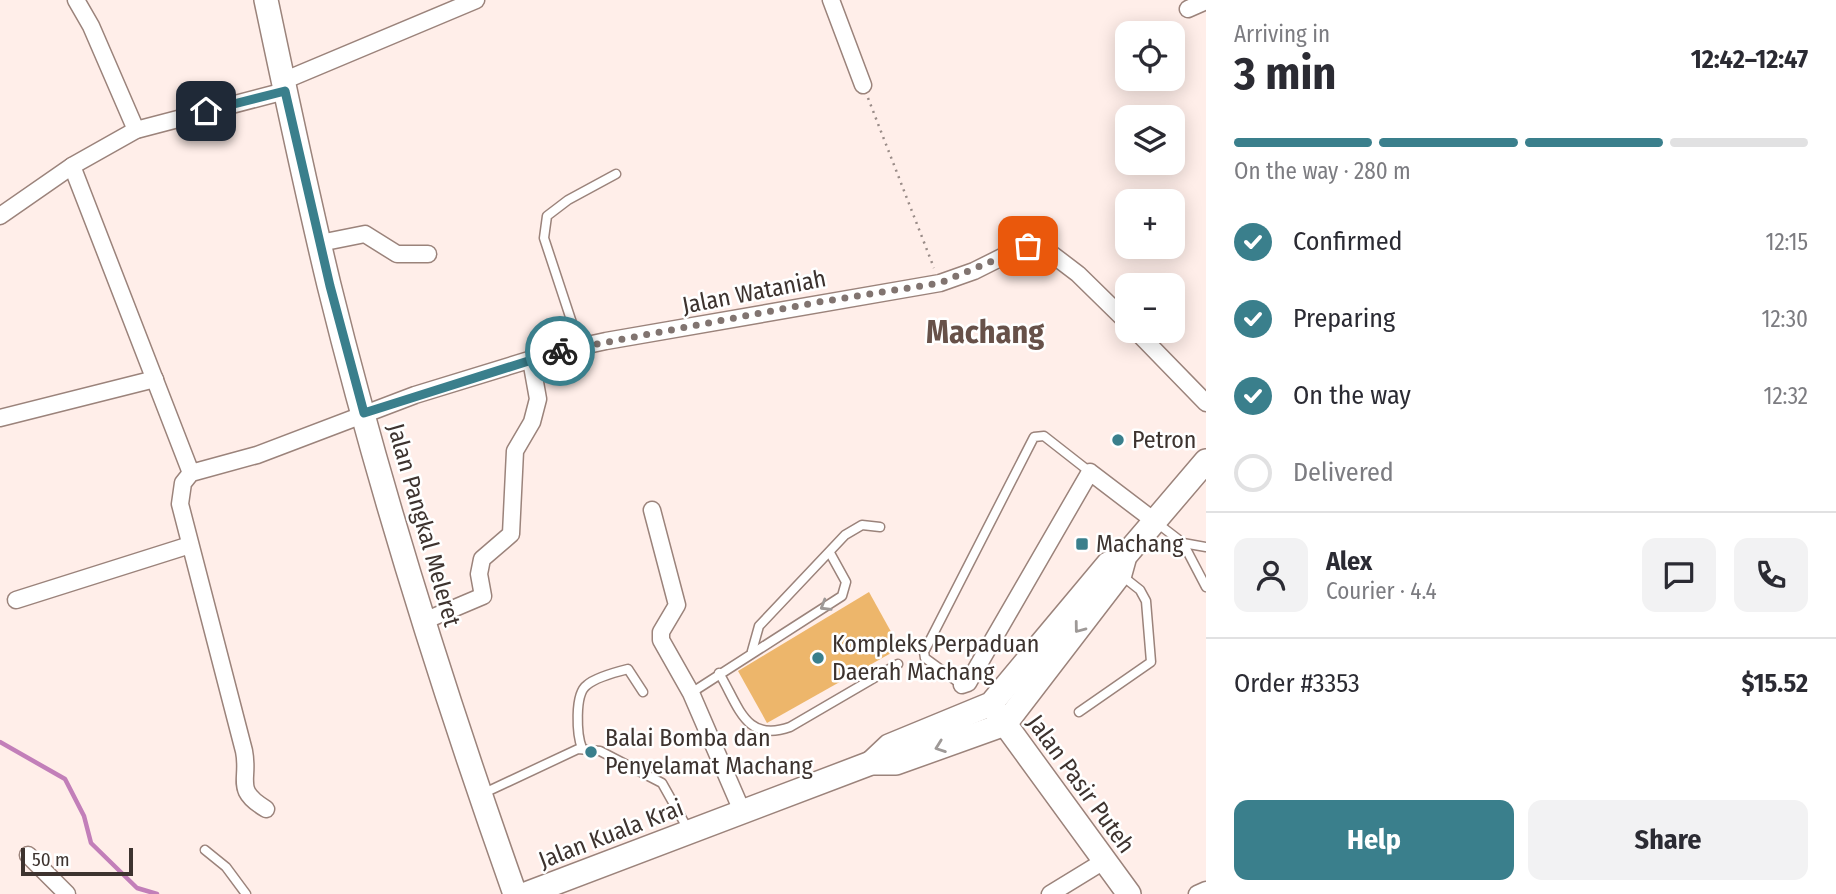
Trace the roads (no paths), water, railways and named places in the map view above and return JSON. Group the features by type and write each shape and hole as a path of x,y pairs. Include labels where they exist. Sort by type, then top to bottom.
{"main road":[{"name":"Jalan Pangkal Meleret","path":"266,0 320,243 364,413 425,621 480,795 515,894"},
{"path":"1004,724 1118,565 1153,520 1206,461"},
{"path":"991,704 1118,565"},
{"name":"Jalan Pasir Puteh","path":"991,704 1129,894"},
{"name":"Jalan Kuala Krai","path":"871,763 889,746 991,704"},
{"name":"Jalan Kuala Krai","path":"526,894 553,889 741,811 871,763 896,763 1004,724"}],"street":[{"path":"76,0 136,131"},
{"path":"0,216 72,166 136,131 284,86 476,0"},
{"path":"831,0 863,85"},
{"path":"1188,9 1206,1"},
{"path":"72,166 191,473 183,483 180,497 244,751 244,791 266,809"},
{"path":"320,243 365,234 397,254 428,254"},
{"name":"Jalan Wataniah","path":"191,473 257,456 364,413 531,360 580,347 940,283 1020,248 1037,247 1049,252 1078,274 1115,310"},
{"path":"1148,343 1206,403"},
{"path":"425,621 482,596 482,559 510,534 515,451 532,422 538,399 531,360"},
{"path":"0,418 155,379"},
{"path":"962,685 968,684 1090,472 1153,520"},
{"path":"652,510 677,605 661,632 661,640 691,693 741,811"},
{"path":"16,600 190,545"},
{"path":"28,855 67,894"},
{"path":"1050,894 1104,861"},
{"path":"1197,894 1206,890"}],"lane":[{"path":"580,347 544,238 547,216 568,200 616,174"},
{"path":"962,685 925,659 924,652 1034,438 1044,436 1090,472"},
{"path":"1153,520 1182,543 1206,587"},
{"path":"752,651 759,626 853,528 862,525 880,527"},
{"path":"1182,543 1206,547"},
{"path":"691,693 752,651 842,596 846,582 830,553"},
{"path":"1079,712 1151,662 1146,601 1118,565"},
{"path":"719,673 749,723 757,730 770,734 790,727 898,664"},
{"path":"583,748 576,729 582,691 586,685 629,669 643,692"},
{"path":"480,795 583,748 600,751 666,786 689,832"},
{"path":"205,850 226,867 246,894"}],"waterway":[{"path":"0,742 65,779 84,816 91,843 137,888 157,894"}],"place":[{"name":"Petron","path":"1118,440"},
{"name":"Machang","path":"1082,544"},
{"name":"Kompleks Perpaduan Daerah Machang","path":"818,658"},
{"name":"Balai Bomba dan Penyelamat Machang","path":"591,752"}],"district":[{"name":"Machang","path":"985,332"}]}
